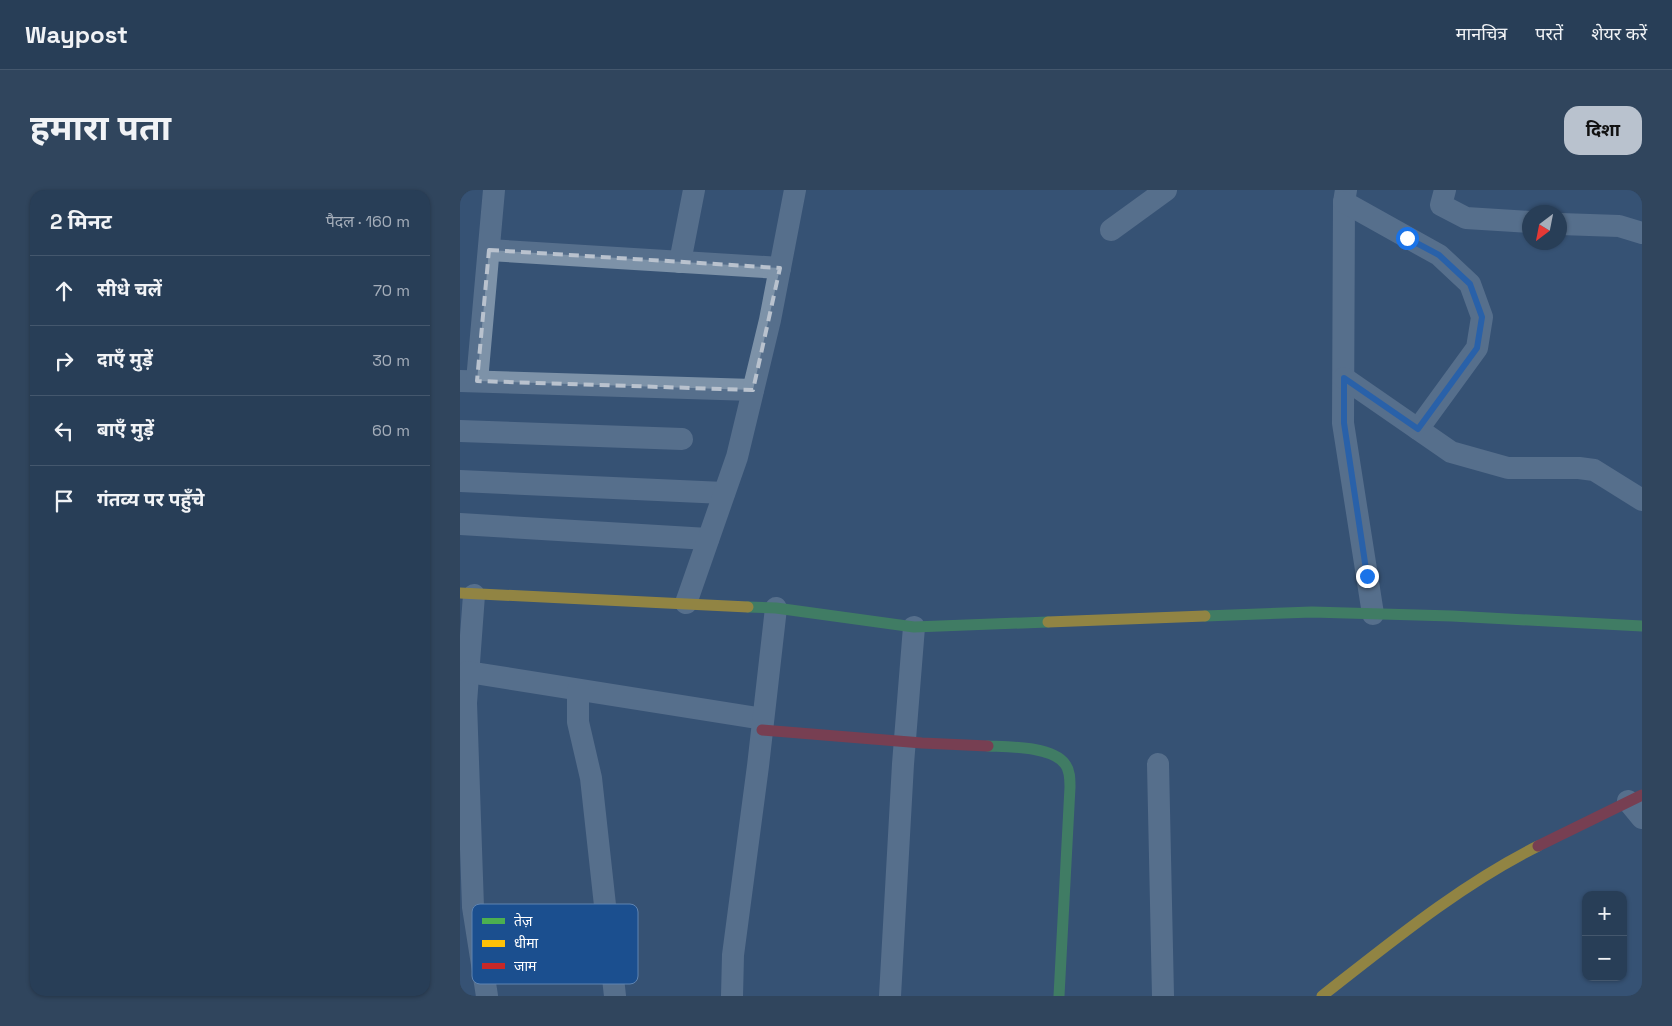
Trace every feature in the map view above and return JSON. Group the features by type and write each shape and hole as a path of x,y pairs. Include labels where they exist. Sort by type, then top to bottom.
{"street":[{"path":"494,190 489,250 468,381 753,390"},
{"path":"680,262 694,190"},
{"path":"686,603 737,456 770,320 795,190"},
{"path":"1111,230 1166,190"},
{"path":"1445,190 1441,205 1466,218 1522,222"},
{"path":"1345,196 1344,423 1373,614"},
{"path":"1345,196 1439,255 1470,284 1482,317 1477,348 1418,429"},
{"path":"1567,224 1619,226 1642,233"},
{"path":"489,250 780,268"},
{"path":"1344,378 1451,452 1508,468 1594,470 1642,500"},
{"path":"460,430 682,439"},
{"path":"460,481 724,493"},
{"path":"460,524 708,539"},
{"path":"473,904 465,681 467,594 776,608 914,627 1312,612 1642,626"},
{"path":"732,996 733,955 776,608"},
{"path":"890,996 905,742 914,627"},
{"path":"465,681 578,690 763,725 905,742 1022,749 1051,754 1062,761 1068,768 1070,787 1059,996"},
{"path":"578,690 578,722 591,778 605,904"},
{"path":"1158,764 1163,996"},
{"path":"1322,996 1422,918 1510,860 1635,798 1642,818"}],"highlighted area":[{"path":"489,250 780,268 753,390 477,381"}],"traffic: fast":[{"path":"748,607 776,608 914,627 1048,622"},
{"path":"1205,616 1312,612 1452,616 1642,626"},
{"path":"988,746 1018,747 1050,754 1059,758 1067,766 1069,772 1070,787 1059,996"}],"traffic: slow":[{"path":"460,593 748,607"},
{"path":"1048,622 1205,616"},
{"path":"1322,996 1400,935 1454,896 1509,861 1538,846"}],"traffic: jam":[{"path":"762,730 922,743 988,746"},
{"path":"1538,846 1642,795"}],"route":[{"path":"1367,576 1344,423 1344,378 1418,429 1477,348 1482,317 1470,284 1439,255 1407,238"}]}
